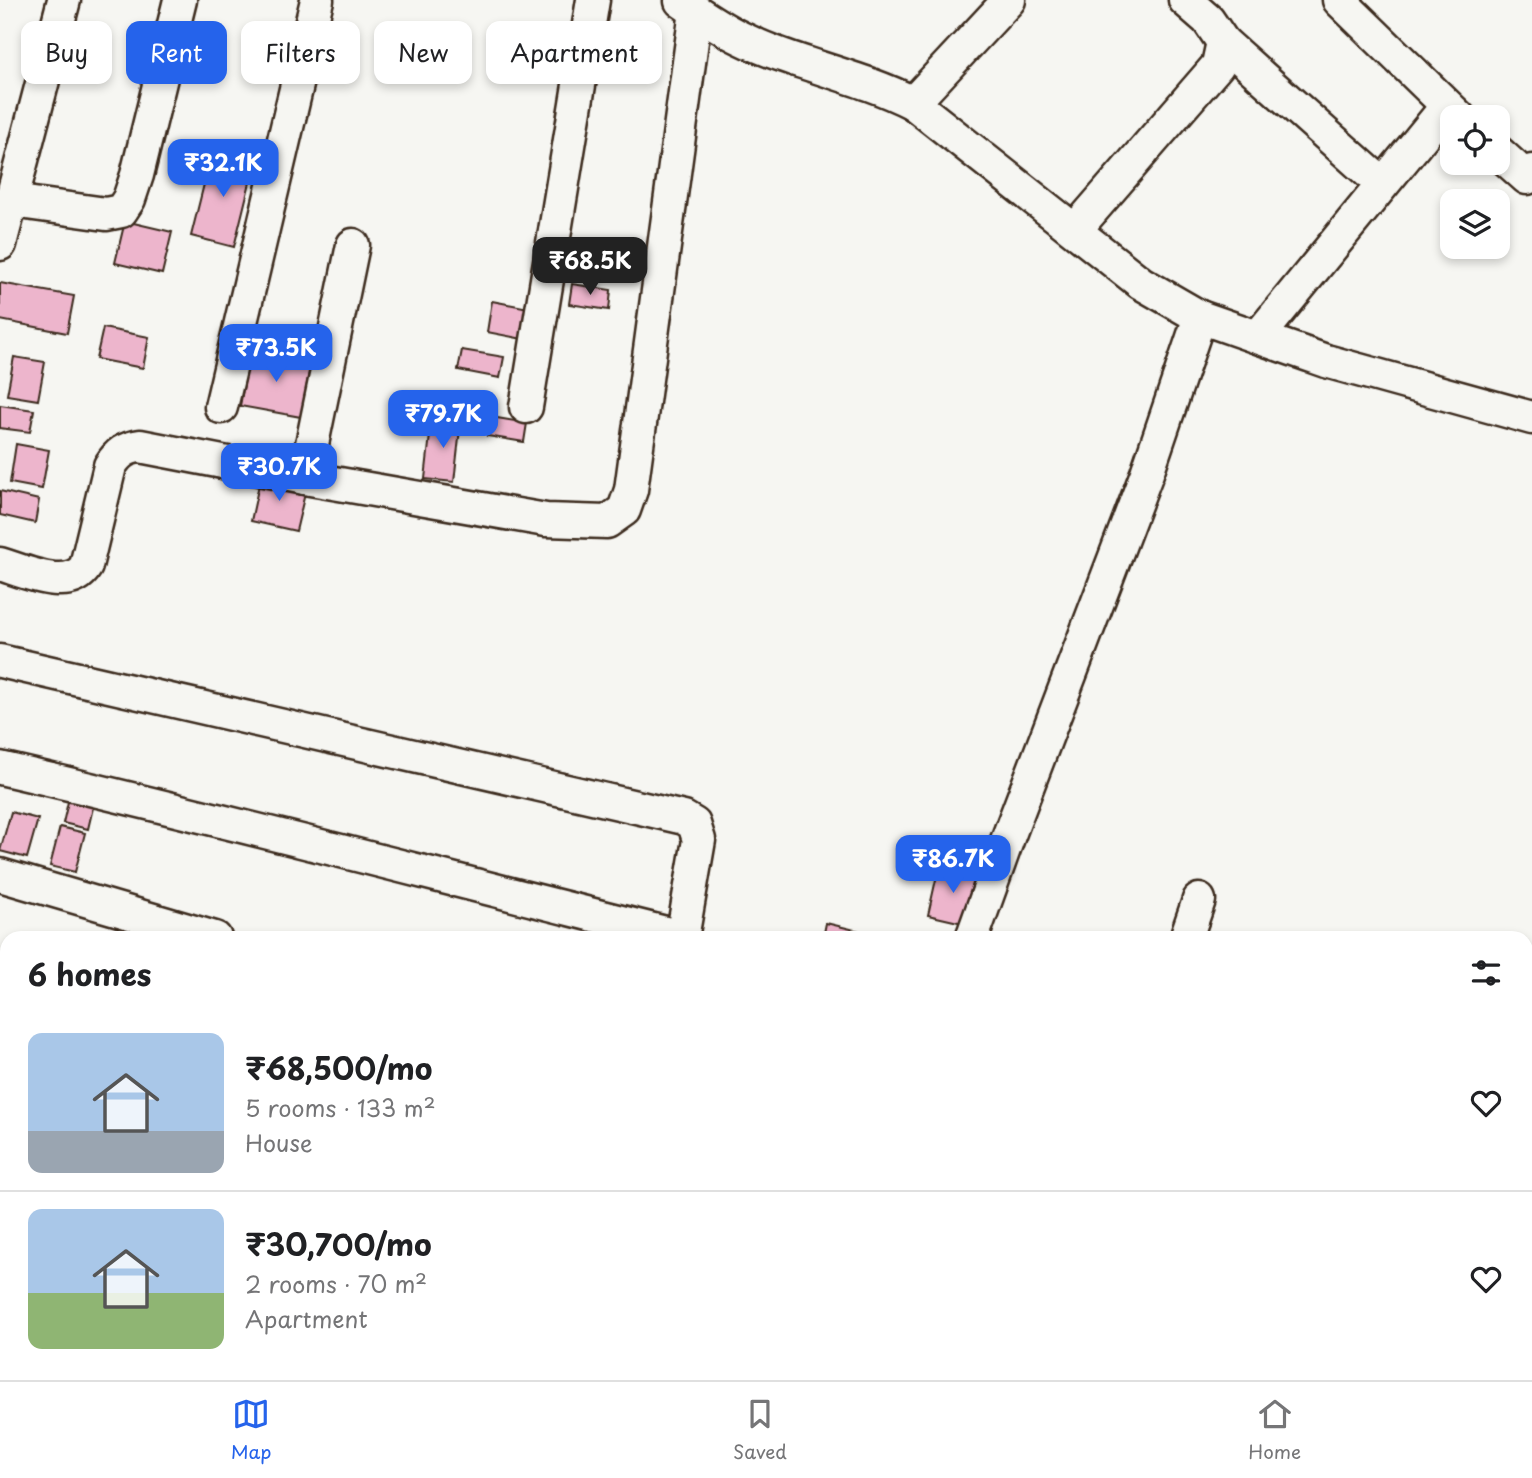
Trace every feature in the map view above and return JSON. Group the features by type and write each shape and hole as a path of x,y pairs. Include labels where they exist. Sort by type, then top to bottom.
{"street":[{"path":"0,244 64,0"},
{"path":"12,201 106,214 121,211 129,199 137,175 180,0"},
{"path":"221,407 317,0"},
{"path":"526,407 593,0"},
{"path":"913,103 1009,0"},
{"path":"1185,0 1208,20 1223,42 1381,184"},
{"path":"1339,0 1447,105"},
{"path":"0,564 57,580 81,575 86,566 110,466 117,455 127,448 140,446 546,520 607,522 624,510 631,490 688,6 739,38 881,87 913,103 1141,283 1200,317 1326,361 1532,418"},
{"path":"1074,230 1218,65 1223,42"},
{"path":"1258,337 1381,184 1440,124"},
{"path":"1510,161 1530,177"},
{"path":"305,478 353,245"},
{"path":"975,931 1147,473 1200,317"},
{"path":"0,661 684,818 694,824 699,839 683,931"},
{"path":"0,768 171,807 658,931"},
{"path":"0,875 191,931"},
{"path":"1188,931 1199,901"}],"building":[{"path":"212,152 255,162 234,247 191,236"},
{"path":"125,221 172,232 162,274 115,263"},
{"path":"0,283 74,296 67,333 0,320"},
{"path":"572,284 611,290 609,310 569,304"},
{"path":"492,301 534,309 528,340 487,332"},
{"path":"103,328 149,337 143,368 96,359"},
{"path":"250,350 311,361 301,417 240,406"},
{"path":"462,350 504,357 500,378 458,370"},
{"path":"14,357 45,362 38,400 7,395"},
{"path":"0,405 34,410 30,432 0,428"},
{"path":"432,417 461,420 454,482 425,479"},
{"path":"491,417 527,423 524,442 487,436"},
{"path":"16,444 49,450 42,489 10,483"},
{"path":"261,475 307,485 296,531 251,521"},
{"path":"0,491 39,500 35,523 0,515"},
{"path":"71,789 96,795 88,829 63,823"},
{"path":"11,812 38,819 27,858 0,851"},
{"path":"60,827 85,833 75,872 50,866"},
{"path":"939,866 978,875 967,924 928,915"},
{"path":"826,923 859,931 824,931"}]}
